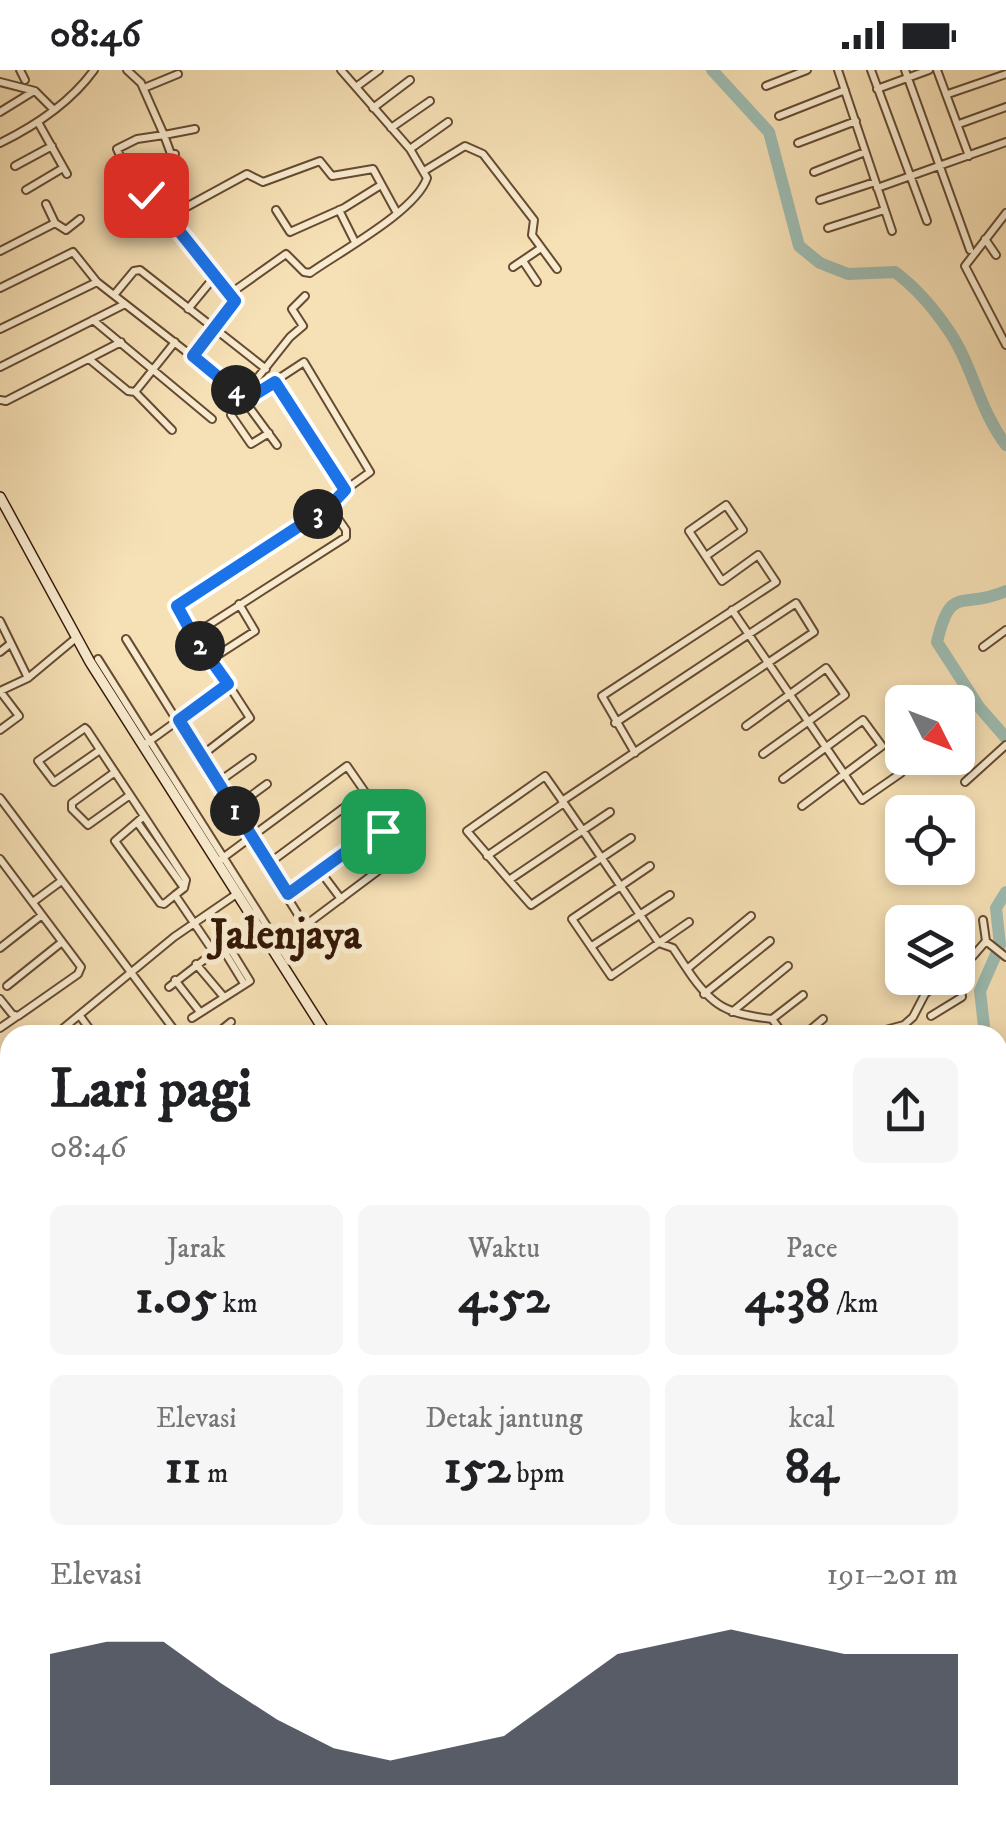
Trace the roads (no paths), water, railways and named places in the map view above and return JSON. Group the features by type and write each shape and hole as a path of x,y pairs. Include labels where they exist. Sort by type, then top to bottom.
{"main road":[{"path":"0,496 76,638 147,743 320,1025"}],"street":[{"path":"20,70 25,80"},
{"path":"0,143 39,124 83,87 94,70"},
{"path":"127,70 144,88 171,154 175,154"},
{"path":"231,293 284,254 308,274 420,195 426,178 424,171 342,70"},
{"path":"356,87 380,70"},
{"path":"766,86 808,70"},
{"path":"838,70 892,231"},
{"path":"870,70 926,222"},
{"path":"905,70 970,250"},
{"path":"878,89 929,70"},
{"path":"937,70 969,156"},
{"path":"144,88 178,74"},
{"path":"948,94 1006,74"},
{"path":"373,108 410,80"},
{"path":"0,82 34,90 54,110"},
{"path":"0,112 34,90"},
{"path":"779,116 846,90"},
{"path":"391,128 430,101"},
{"path":"960,124 1006,107"},
{"path":"798,144 856,121"},
{"path":"410,149 448,122"},
{"path":"26,190 65,171 39,124"},
{"path":"193,356 235,305 231,293 129,173 117,149 138,139 195,129"},
{"path":"820,200 909,178 1006,142"},
{"path":"15,166 52,146"},
{"path":"424,171 465,146 483,154 534,220 531,232 557,269"},
{"path":"814,172 864,152"},
{"path":"168,217 247,174 263,182 320,160 330,176 372,168 397,213"},
{"path":"276,210 290,232 381,185"},
{"path":"46,204 55,223 66,230 80,219"},
{"path":"339,210 355,242"},
{"path":"828,228 884,210"},
{"path":"1006,214 966,266 1006,345"},
{"path":"0,251 55,223"},
{"path":"985,238 996,255"},
{"path":"513,268 542,248"},
{"path":"0,288 72,252 98,282 245,398 278,446"},
{"path":"523,260 537,282"},
{"path":"114,295 138,270 266,369"},
{"path":"188,309 216,275"},
{"path":"0,328 98,282"},
{"path":"245,398 290,337 303,326 292,309 305,296"},
{"path":"0,367 125,304"},
{"path":"93,320 212,419"},
{"path":"0,400 6,401 121,342"},
{"path":"135,392 175,342"},
{"path":"88,358 128,391 135,392 172,430"},
{"path":"201,756 250,718 193,635 177,609 179,604 330,506 370,470 304,362 245,398"},
{"path":"275,382 345,490"},
{"path":"230,416 251,444 269,433"},
{"path":"635,753 602,696 776,582 758,556 722,581 689,531 726,505 744,530 706,556"},
{"path":"193,635 346,537 346,530 330,506"},
{"path":"487,856 814,632 796,602 615,724"},
{"path":"210,660 254,631 238,604"},
{"path":"732,610 862,800 898,775"},
{"path":"0,621 28,678"},
{"path":"984,647 1006,630"},
{"path":"0,730 19,716 0,691 28,678 76,638"},
{"path":"126,639 317,944"},
{"path":"0,652 10,644"},
{"path":"98,659 147,743 228,684"},
{"path":"746,726 826,668 845,695 764,754"},
{"path":"783,779 863,720 882,746 802,806"},
{"path":"100,750 54,782 38,761 83,728 100,750 115,772 130,795 144,816 186,880 184,888 164,904 115,841 144,816"},
{"path":"965,782 1005,749"},
{"path":"217,783 252,758"},
{"path":"268,864 366,791 345,765 220,860 289,961"},
{"path":"115,772 72,803 72,809 88,824 130,795"},
{"path":"630,838 602,857 531,905 466,831 545,776 602,857 659,943 673,948 704,994 731,1012 772,1019 776,1025"},
{"path":"233,809 267,784"},
{"path":"0,798 170,1025"},
{"path":"509,880 610,812"},
{"path":"137,822 184,888"},
{"path":"288,894 379,830 398,850 395,858 307,924"},
{"path":"1,861 80,970 4,1025"},
{"path":"650,866 572,919 611,976 689,922"},
{"path":"320,871 341,899"},
{"path":"32,902 60,882"},
{"path":"68,1025 195,922 238,893"},
{"path":"175,895 213,951"},
{"path":"591,947 670,895"},
{"path":"0,948 42,915"},
{"path":"687,969 752,916"},
{"path":"983,920 989,943 1005,956"},
{"path":"224,944 243,982 196,1015 172,983 234,936"},
{"path":"704,994 770,941"},
{"path":"7,986 62,942"},
{"path":"975,955 989,943"},
{"path":"196,964 223,996"},
{"path":"731,1012 788,966"},
{"path":"772,1019 803,995"},
{"path":"904,1025 924,995"},
{"path":"932,1016 962,995"},
{"path":"0,1000 16,1017"},
{"path":"80,1016 87,1025"},
{"path":"816,1025 823,1019"},
{"path":"228,1025 232,1022"}],"waterway":[{"path":"712,70 769,132 799,246 820,263 848,274 895,272 910,285 957,345 1006,445"},
{"path":"1006,591 953,605 937,642 979,707 1006,738"},
{"path":"984,1025 980,991 1000,945 996,908 1006,892"}],"district":[{"name":"Jalenjaya","path":"286,936"}]}
